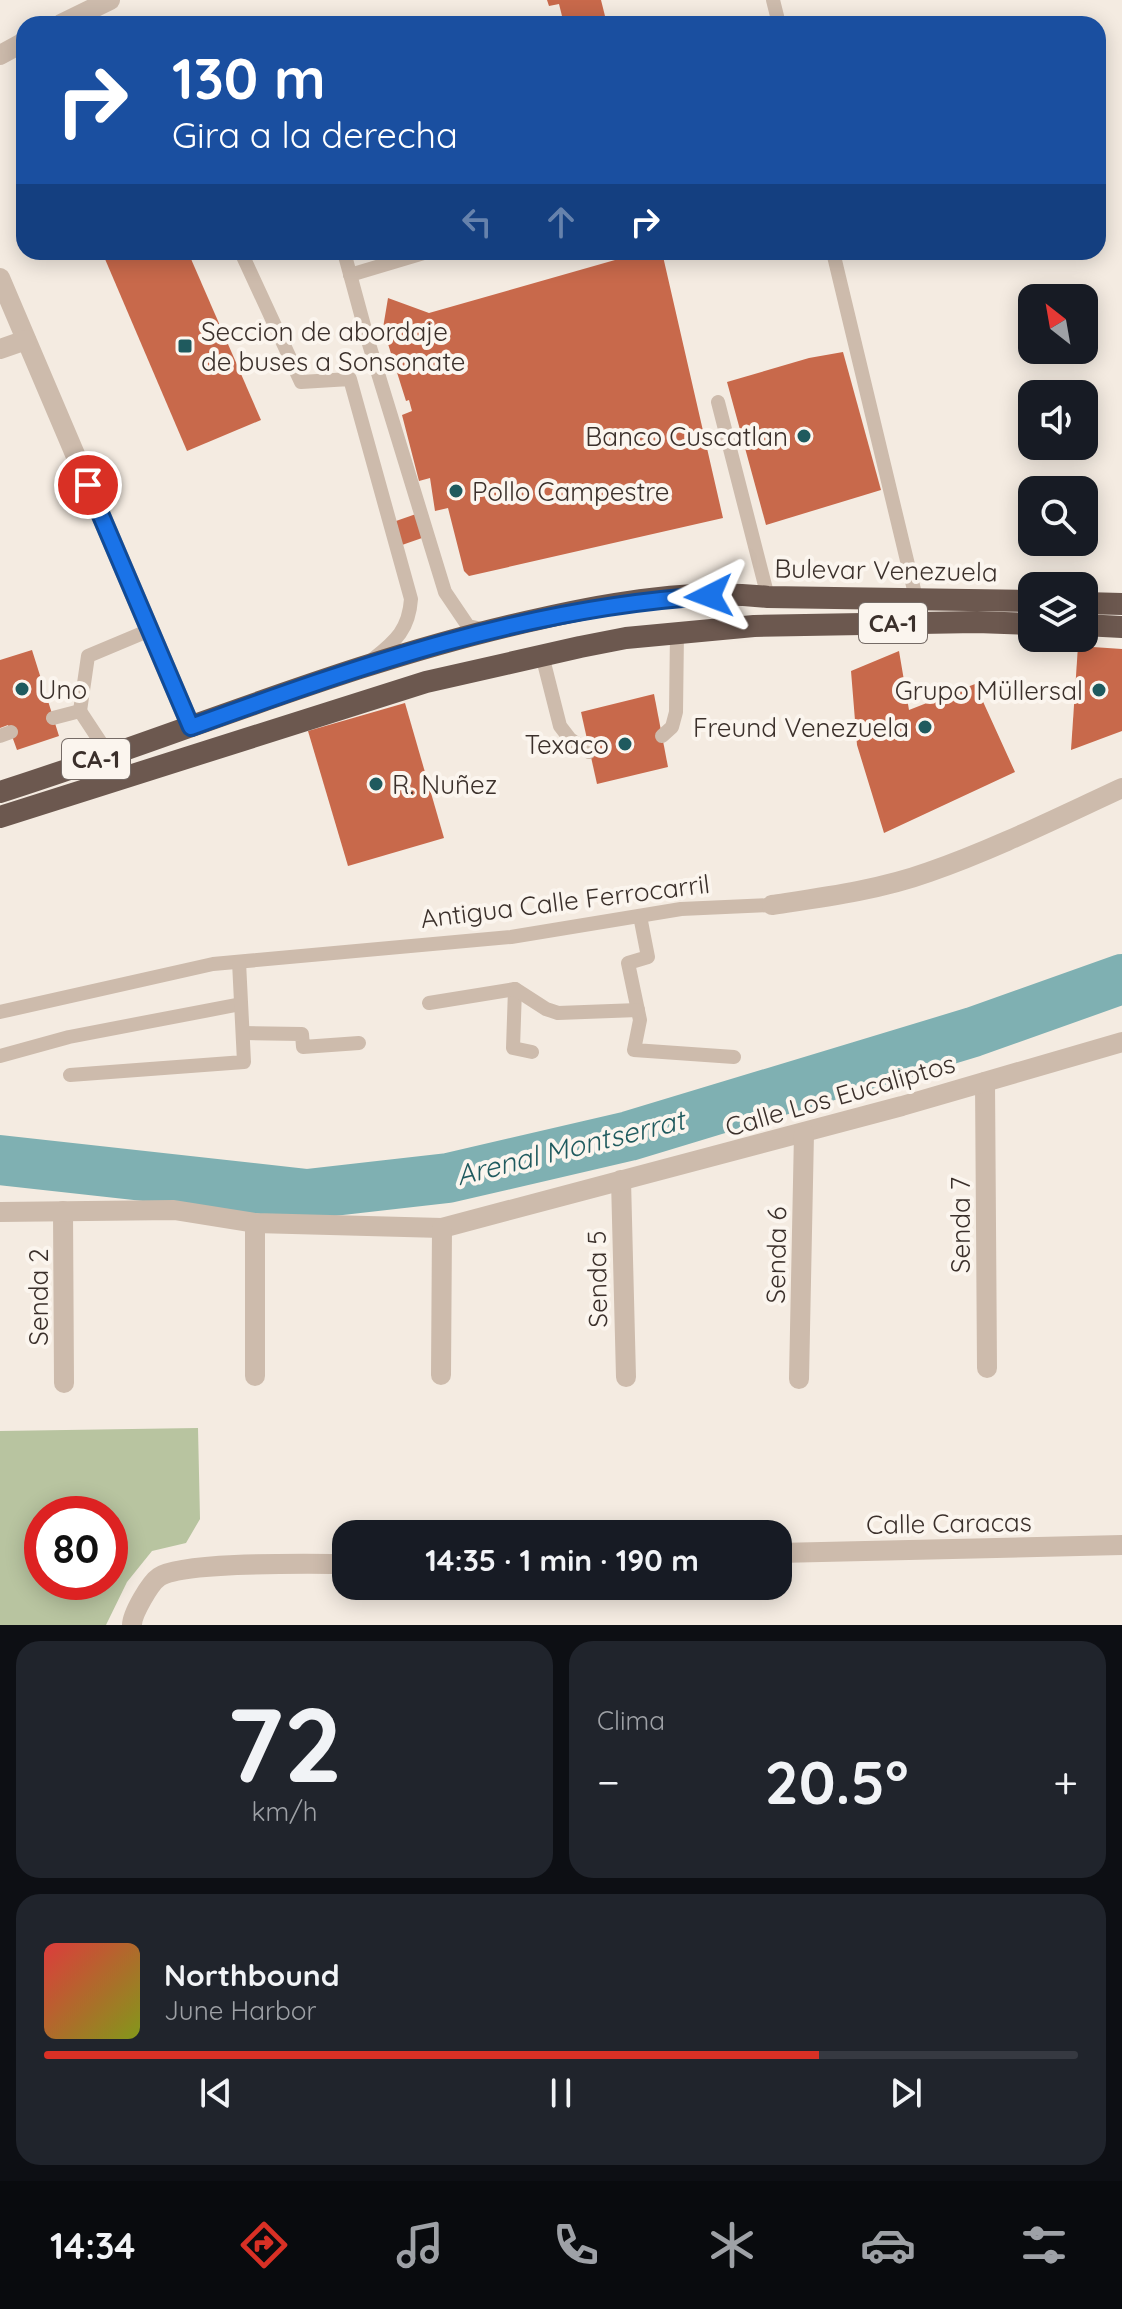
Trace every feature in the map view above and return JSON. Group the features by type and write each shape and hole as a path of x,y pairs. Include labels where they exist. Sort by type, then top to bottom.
{"highway":[{"name":"Bulevar Venezuela","path":"0,792 362,665 486,630 581,610 648,599 740,594 1018,601"},
{"path":"1098,603 1122,604"},
{"name":"Bulevar Venezuela","path":"0,817 426,682 626,638 799,625 1018,623"},
{"path":"1098,626 1122,627"}],"street":[{"path":"77,16 110,0"},
{"path":"0,278 191,727"},
{"path":"0,349 26,340"},
{"name":"Antigua Calle Ferrocarril","path":"772,905 850,893 929,873 1122,788"},
{"name":"Calle Los Eucaliptos","path":"0,1212 174,1210 255,1223 442,1228 804,1133 1122,1042"},
{"name":"Senda 7","path":"985,1082 987,1368"},
{"name":"Senda 6","path":"799,1379 804,1133"},
{"name":"Senda 5","path":"621,1180 626,1377"},
{"name":"Senda 2","path":"63,1211 64,1383"},
{"path":"255,1223 255,1376"},
{"path":"441,1375 442,1228"},
{"name":"Calle Caracas","path":"792,1553 1122,1545"},
{"path":"132,1625 132,1618 143,1597 159,1577 190,1567 332,1564"}],"lane":[{"path":"245,260 301,382 350,379 411,599 410,618 401,633 362,665"},
{"path":"346,260 445,592 468,626 486,630"},
{"path":"350,275 400,260"},
{"path":"835,260 916,598"},
{"path":"718,402 768,597"},
{"path":"109,755 80,711 88,656 150,630"},
{"path":"662,736 672,727 676,712 677,632"},
{"path":"542,655 560,726 570,739 589,752"},
{"path":"53,718 80,711"},
{"name":"Antigua Calle Ferrocarril","path":"0,1012 213,964 511,937 681,909 772,905"},
{"path":"640,916 648,957 628,963 640,1020 634,1050 734,1057"},
{"path":"70,1075 244,1062 239,962"},
{"path":"429,1003 515,989 558,1013 638,1010"},
{"path":"515,989 513,1048 532,1052"},
{"path":"0,1056 69,1037 241,1004"},
{"path":"243,1033 302,1034 303,1047 359,1043"}],"green space":[{"path":"198,1428 200,1519 186,1543 152,1551 128,1581 128,1496 24,1496 24,1600 118,1600 106,1625 0,1625 0,1431"}],"building":[{"path":"547,0 601,0 605,16 562,16 559,4 549,6"},
{"name":"Seccion de abordaje de buses a Sonsonate","path":"105,260 191,260 261,420 187,451"},
{"path":"615,260 664,260 723,518 469,576 464,571 448,508 435,511 430,478 419,481 402,415 412,411 383,328 388,298 429,313"},
{"name":"Banco Cuscatlan","path":"843,352 881,490 766,525 727,382 809,358"},
{"path":"416,514 422,538 402,545 396,521"},
{"name":"Grupo Müllersal","path":"1098,647 1122,649 1122,731 1071,750 1078,652 1098,652"},
{"name":"Uno","path":"32,650 59,736 17,750 8,725 0,728 0,660"},
{"name":"Freund Venezuela","path":"899,651 909,710 975,684 1015,772 884,833 857,745 851,671"},
{"name":"Texaco","path":"654,694 668,767 597,784 581,712"},
{"name":"R. Nuñez","path":"405,703 444,838 348,866 308,731"}],"waterway":[{"name":"Arenal Montserrat","path":"0,1160 307,1194 448,1178 629,1136 973,1032 1122,979"}],"place":[{"name":"Seccion de abordaje de buses a Sonsonate","path":"185,346"},
{"name":"Banco Cuscatlan","path":"804,436"},
{"name":"Pollo Campestre","path":"456,491"},
{"name":"Uno","path":"22,689"},
{"name":"Grupo Müllersal","path":"1099,690"},
{"name":"Freund Venezuela","path":"925,727"},
{"name":"Texaco","path":"625,744"},
{"name":"R. Nuñez","path":"376,784"}],"route":[{"path":"88,485 191,727 362,665 486,630 648,599 709,596"}]}
